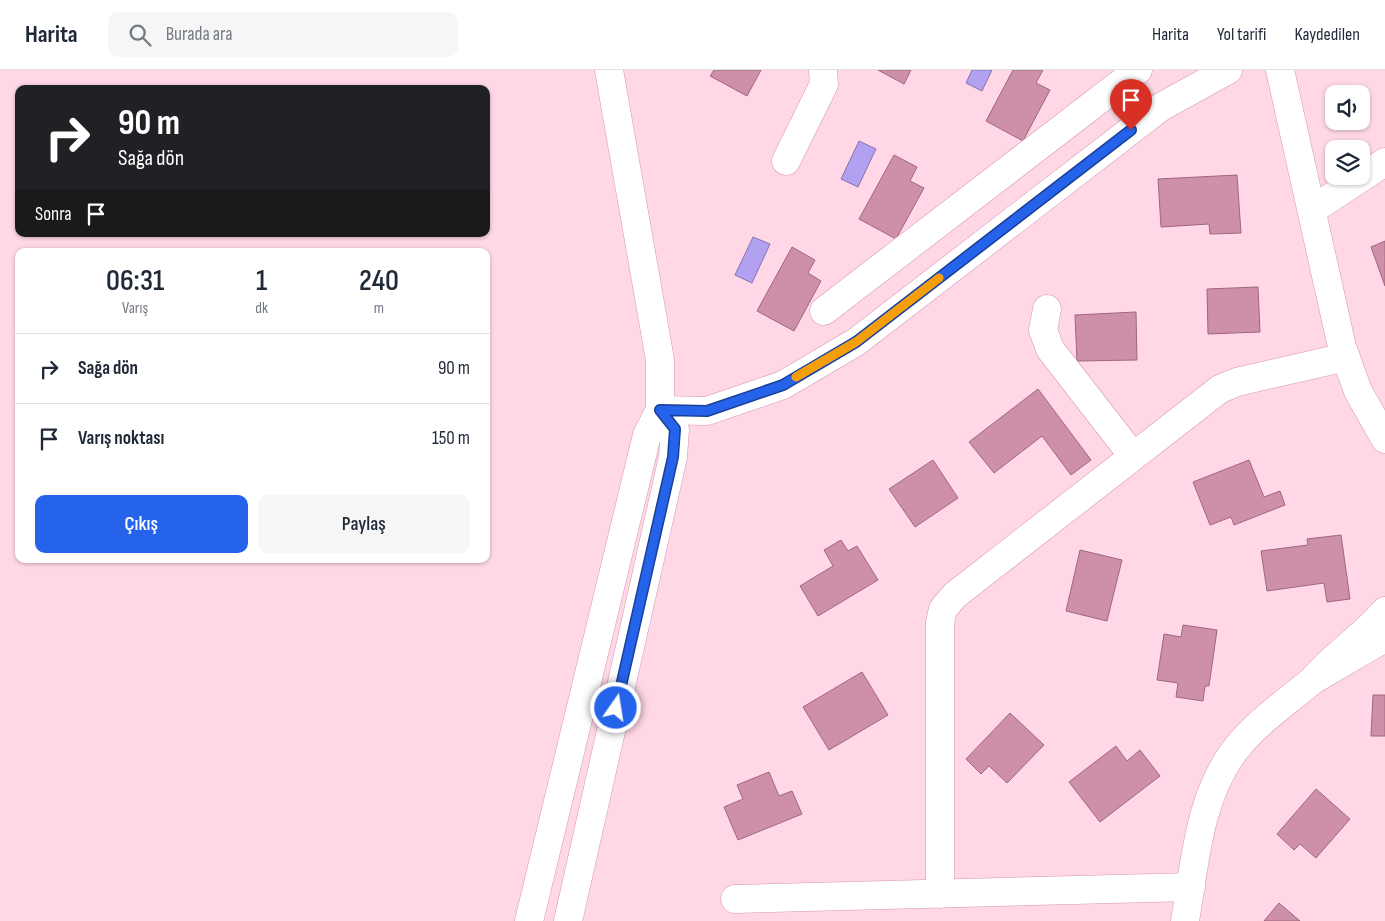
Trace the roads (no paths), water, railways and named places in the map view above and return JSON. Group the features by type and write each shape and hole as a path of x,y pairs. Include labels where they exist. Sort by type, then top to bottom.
{"street":[{"path":"529,921 647,435 660,410 660,360 609,70"},
{"path":"786,161 824,84 823,70"},
{"path":"660,410 707,411 783,385 856,342 1161,106 1228,70"},
{"path":"1280,70 1328,289 1346,357 1358,391 1385,439"},
{"path":"824,311 1133,71 1161,106"},
{"path":"1312,210 1385,162"},
{"path":"1047,309 1043,330 1050,349 1133,456"},
{"path":"940,894 940,623 943,609 956,595 1220,389 1236,382 1346,357"},
{"path":"568,921 673,457 675,429 660,410"},
{"path":"1185,921 1207,805 1221,772 1244,740 1313,680 1325,666 1373,626 1385,611"},
{"path":"1313,680 1385,638"},
{"path":"735,899 1191,887"}]}
